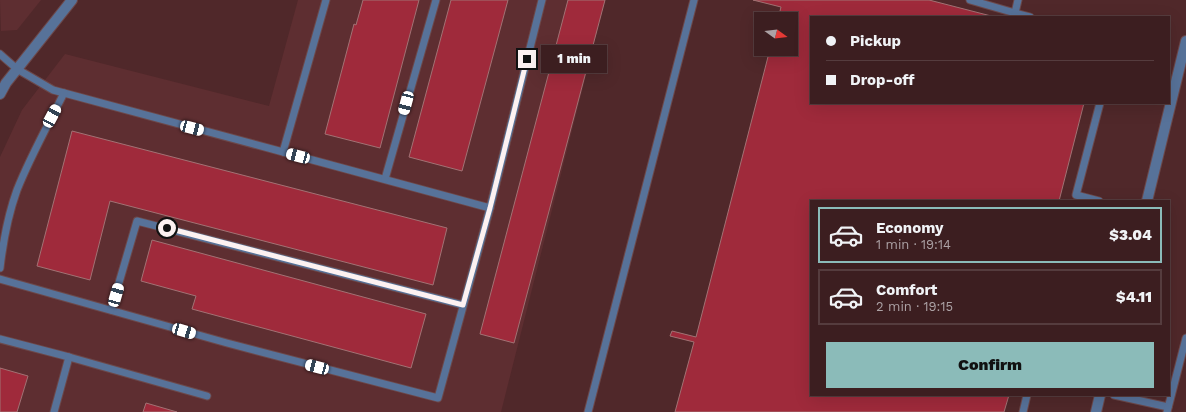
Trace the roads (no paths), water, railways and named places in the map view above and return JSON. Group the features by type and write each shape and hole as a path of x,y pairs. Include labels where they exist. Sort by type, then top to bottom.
{"street":[{"path":"0,94 17,69 72,0"},
{"path":"1147,200 1186,41"},
{"path":"1096,412 1100,396"}],"lane":[{"path":"283,152 326,0"},
{"path":"385,179 436,0"},
{"path":"0,279 227,343 438,398 490,208 542,0"},
{"path":"588,412 694,0"},
{"path":"970,0 1026,16"},
{"path":"1015,13 1018,0"},
{"path":"0,54 17,69 53,90 64,94 490,208"},
{"path":"0,268 3,241 17,191 41,138 64,94"},
{"path":"1091,200 1075,198 1100,104"},
{"path":"112,310 137,221 463,305"},
{"path":"1118,396 1168,409 1186,338"},
{"path":"0,339 207,396"},
{"path":"54,412 68,357"},
{"path":"1023,412 1027,396"}]}
